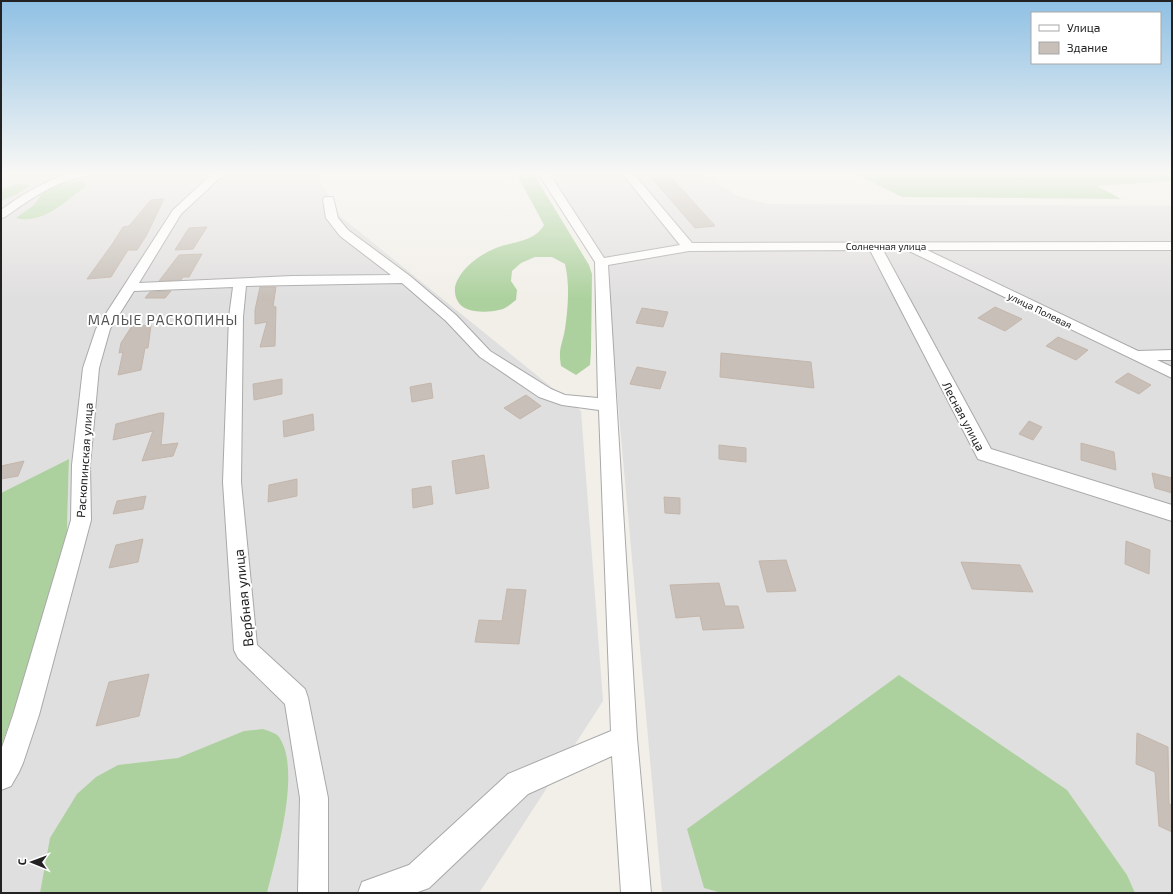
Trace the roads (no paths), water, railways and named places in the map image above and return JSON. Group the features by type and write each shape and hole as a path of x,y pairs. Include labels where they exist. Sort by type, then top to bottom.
{"street":[{"name":"Раскопинская улица","path":"1,776 10,763 26,716 81,520 82,465 91,368 103,329 175,215"},
{"path":"331,215 332,218 344,234 405,279 451,318 485,354 545,393 562,400 607,405"},
{"path":"570,215 601,262 624,738 636,893"},
{"path":"662,215 689,247"},
{"name":"Лесная улица","path":"874,246 984,454 1172,513"},
{"name":"улица Полевая","path":"908,246 1172,374"},
{"name":"Солнечная улица","path":"601,262 689,247 1172,246"},
{"path":"131,287 240,282 405,279"},
{"name":"Вербная улица","path":"240,282 236,317 232,482 246,650 296,698 314,798 313,893"},
{"path":"1135,355 1172,355"},
{"path":"373,893 418,876 518,784 624,738"}],"district":[{"name":"МАЛЫЕ РАСКОПИНЫ","path":"163,319"}]}
